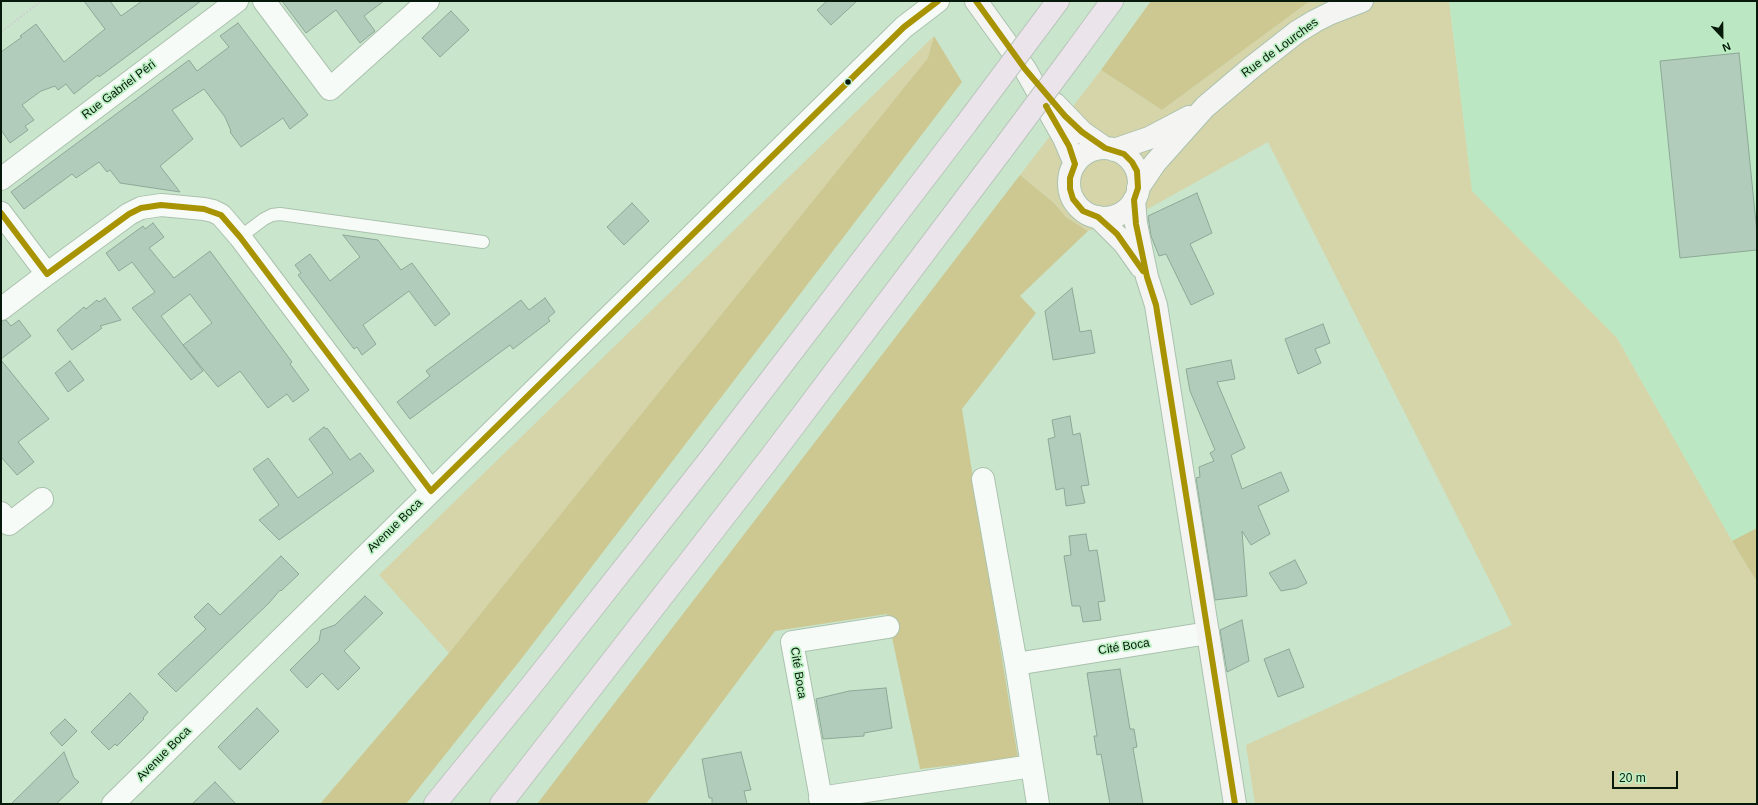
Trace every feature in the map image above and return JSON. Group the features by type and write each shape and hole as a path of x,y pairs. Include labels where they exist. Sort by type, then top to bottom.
{"highway":[{"path":"501,804 769,459 1078,49 1112,1"},
{"path":"435,804 531,686 705,465 966,124 1052,9"}],"street":[{"name":"Rue Gabriel Péri","path":"1,179 237,1"},
{"path":"264,1 330,88 428,1"},
{"name":"Avenue Boca","path":"113,804 904,27 938,1"},
{"path":"976,1 1025,70 1064,138 1075,164"},
{"name":"Rue de Lourches","path":"1136,194 1155,163 1205,107 1297,32 1331,13 1362,1"},
{"path":"1025,70 1065,116 1082,132 1110,149 1124,154 1132,162 1138,177 1136,194 1136,224 1147,277 1156,305 1235,804"},
{"name":"Rue de Lourches","path":"1110,149 1164,131 1205,107"},
{"path":"1110,149 1095,149 1086,153 1075,164 1070,178 1071,194 1076,203 1083,211 1098,217 1108,217 1118,214 1127,208 1136,194"},
{"path":"1,309 129,214 151,206 161,205 213,211 221,215 240,238 431,491"},
{"path":"1,213 47,274"},
{"path":"1098,217 1124,243 1147,277"},
{"path":"983,479 1016,664 1038,804"},
{"path":"1,513 9,524 42,499"},
{"name":"Cité Boca","path":"888,627 792,642 821,801 1032,766"},
{"name":"Cité Boca","path":"1016,664 1208,633"}],"lane":[{"path":"240,238 264,219 272,215 280,214 483,242"}],"path":[{"path":"1,32 42,1"}],"shaded area":[{"path":"1151,1 1310,1 1162,110 1101,70"},
{"path":"1310,1 1449,1 1472,191 1617,338 1732,541 1757,582 1757,804 1255,804 1246,745 1512,625 1268,142 1144,211 1088,231 1066,217 1054,203 1020,175 1101,70 1162,110"},
{"path":"1449,1 1757,1 1757,528 1732,541 1617,338 1472,191"},
{"path":"934,36 929,58 449,653 379,575"},
{"path":"934,36 962,82 522,658 406,804 320,804 449,653 928,58"},
{"path":"1020,175 1054,203 1066,217 1088,231 1020,296 1036,313 962,409 1018,758 920,769 887,614 775,631 646,804 537,804"},
{"path":"1757,528 1757,582 1732,541"}],"building":[{"path":"84,1 110,1 121,16 142,1 201,1 74,94 66,84 58,90 55,86 41,91 22,105 34,120 25,126 28,130 10,143 1,130 1,52 22,37 20,36 36,24 64,62 105,29"},
{"path":"282,1 384,1 364,16 375,31 360,43 336,10 306,33"},
{"path":"827,1 857,1 831,25 817,10"},
{"path":"451,11 469,30 440,57 422,38"},
{"path":"238,23 308,115 290,129 283,118 241,147 230,132 231,131 225,117 204,89 172,110 193,139 160,166 180,192 120,183 110,170 107,172 99,162 76,178 72,174 24,209 11,192 189,60 197,71 229,47 220,36"},
{"path":"1739,53 1757,233 1757,250 1680,258 1660,61"},
{"path":"1197,193 1212,233 1190,244 1214,294 1191,305 1166,254 1159,256 1151,236 1148,216"},
{"path":"632,203 649,221 624,245 607,227"},
{"path":"153,223 164,237 149,248 174,278 210,251 292,362 290,364 309,390 293,402 287,394 268,408 240,371 218,387 185,347 203,371 191,380 132,308 155,292 132,262 119,271 106,253 143,226 145,229","holes":["190,294 212,323 183,345 161,316"]},
{"path":"343,235 378,240 401,270 412,263 450,314 435,326 409,291 363,325 376,344 362,355 357,347 354,349 298,275 301,273 295,265 310,254 330,281 360,257"},
{"path":"1072,288 1080,332 1091,330 1095,353 1053,360 1045,311"},
{"path":"105,298 121,320 100,326 102,328 72,350 57,330 84,307 86,309 97,300 99,302"},
{"path":"545,298 555,312 548,318 550,321 513,349 510,345 410,419 397,402 430,376 426,371 521,300 529,310"},
{"path":"6,320 11,326 19,320 31,336 1,359 1,321"},
{"path":"1323,324 1330,343 1315,349 1321,363 1298,374 1285,339"},
{"path":"1,360 49,419 18,442 34,462 17,475 1,457"},
{"path":"1231,360 1235,379 1217,382 1245,448 1231,455 1242,489 1281,472 1289,491 1258,506 1270,534 1251,545 1242,531 1247,596 1215,600 1196,478 1200,477 1199,467 1214,461 1210,453 1215,450 1190,391 1186,369"},
{"path":"70,361 84,380 68,392 55,373"},
{"path":"1070,416 1073,435 1080,433 1089,485 1081,486 1085,503 1066,506 1064,488 1056,490 1048,439 1055,437 1052,420"},
{"path":"324,427 325,429 327,428 350,460 360,453 374,471 279,540 259,520 279,505 253,469 268,458 298,498 333,473 309,439"},
{"path":"1086,534 1089,551 1097,550 1105,601 1098,602 1101,620 1083,622 1080,606 1072,606 1064,556 1071,555 1069,536"},
{"path":"281,556 299,574 281,591 280,590 269,603 176,692 158,674 206,629 194,617 208,603 220,615"},
{"path":"1295,560 1307,583 1297,588 1281,591 1269,573"},
{"path":"365,596 383,613 344,651 360,668 338,690 322,673 307,688 290,670 319,641 321,630 335,625"},
{"path":"1242,620 1249,661 1227,672 1220,630"},
{"path":"1289,649 1304,687 1278,697 1264,659"},
{"path":"1120,669 1130,729 1134,729 1137,747 1133,748 1143,804 1110,804 1101,754 1097,755 1094,736 1097,736 1087,673"},
{"path":"886,688 892,728 864,733 864,736 823,739 816,699 849,691"},
{"path":"130,693 148,712 143,718 144,719 117,746 115,744 109,750 91,732"},
{"path":"257,708 279,731 240,770 218,747"},
{"path":"65,719 77,731 62,746 50,733"},
{"path":"64,752 74,778 79,782 56,804 11,804"},
{"path":"741,752 751,790 744,791 747,804 712,804 712,798 709,798 702,759"},
{"path":"215,782 236,804 192,804"}],"transit line":[{"path":"431,491 904,27 938,1"},
{"path":"976,1 1025,69 1065,116 1082,132 1105,148 1124,154 1132,162 1137,171 1138,188 1134,200 1136,224 1147,277 1156,305 1235,804"},
{"path":"1046,106 1069,146 1075,164 1070,178 1070,189 1073,199 1083,211 1098,217 1117,234 1143,271"},
{"path":"1,213 47,274 129,214 141,208 161,205 204,209 221,215 240,237 431,491"}]}
